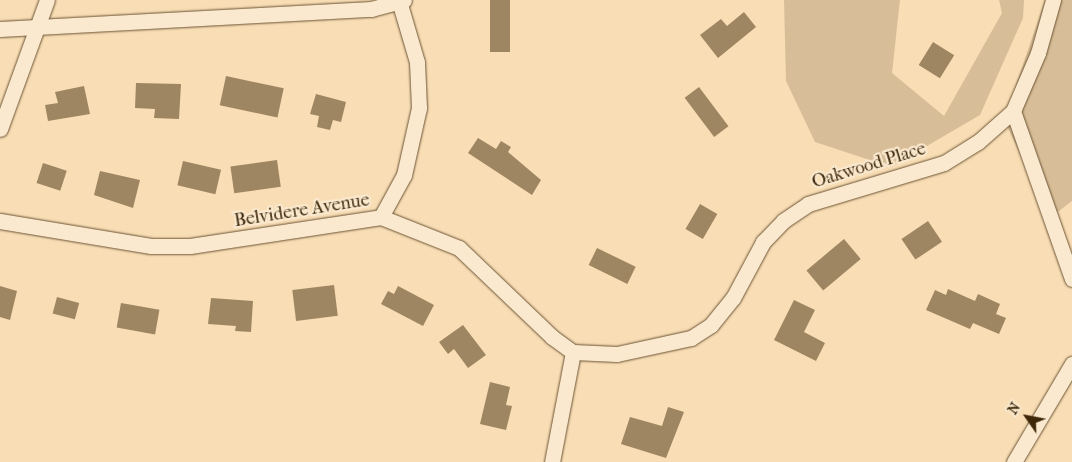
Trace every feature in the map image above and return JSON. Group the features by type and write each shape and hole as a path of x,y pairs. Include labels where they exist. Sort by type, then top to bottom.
{"street":[{"path":"0,129 47,0"},
{"path":"1053,0 1038,54 1013,111 1072,279"},
{"path":"0,28 371,9 402,1 417,62 419,108 404,175 381,217"},
{"name":"Oakwood Place","path":"574,352 617,354 691,338 711,325 733,298 763,242 789,217 808,204 944,163 978,142 1013,111"},
{"name":"Belvidere Avenue","path":"0,221 151,246 190,246 381,217 459,248 552,337 574,352"},
{"path":"552,462 574,352"},
{"path":"1014,462 1072,364"}],"shaded area":[{"path":"784,0 900,0 892,73 944,116 1002,13 999,0 1024,0 1023,18 980,115 891,167 815,142 786,81"},
{"path":"1045,0 1072,0 1072,201 1050,218 1004,120"}],"building":[{"path":"490,0 510,0 510,52 490,52"},
{"path":"744,12 756,27 718,58 700,35 721,19 727,26"},
{"path":"933,42 954,55 940,78 919,65"},
{"path":"226,76 284,88 277,118 220,105"},
{"path":"136,83 181,84 179,119 154,118 155,109 135,108"},
{"path":"84,86 90,114 48,121 45,105 58,103 55,92"},
{"path":"699,87 728,126 714,137 685,98"},
{"path":"316,94 346,102 341,122 333,120 330,130 317,127 319,116 310,114"},
{"path":"478,138 496,149 501,141 511,147 508,152 541,180 532,195 468,153"},
{"path":"277,160 281,187 234,193 230,167"},
{"path":"183,161 221,170 215,194 177,185"},
{"path":"43,163 67,171 60,191 37,183"},
{"path":"100,171 140,180 133,208 94,195"},
{"path":"700,204 717,214 703,239 686,229"},
{"path":"928,221 942,242 915,260 901,239"},
{"path":"844,239 861,259 823,290 806,270"},
{"path":"597,248 636,267 627,284 589,265"},
{"path":"334,285 338,316 296,321 292,290"},
{"path":"0,286 17,291 10,320 0,317"},
{"path":"398,286 434,305 423,326 381,304 388,291 394,294"},
{"path":"948,289 975,301 978,294 1000,304 996,314 1006,318 999,334 973,323 970,329 926,310 935,290 946,295"},
{"path":"57,297 79,303 75,319 53,313"},
{"path":"211,298 253,301 251,332 235,331 236,326 208,324"},
{"path":"794,300 815,310 804,332 825,343 816,361 774,340"},
{"path":"121,303 159,310 155,334 117,328"},
{"path":"463,325 486,355 468,368 454,349 448,354 439,342"},
{"path":"490,382 510,387 506,405 512,406 506,430 480,424"},
{"path":"668,407 684,412 666,458 621,444 630,417 662,426"}]}
